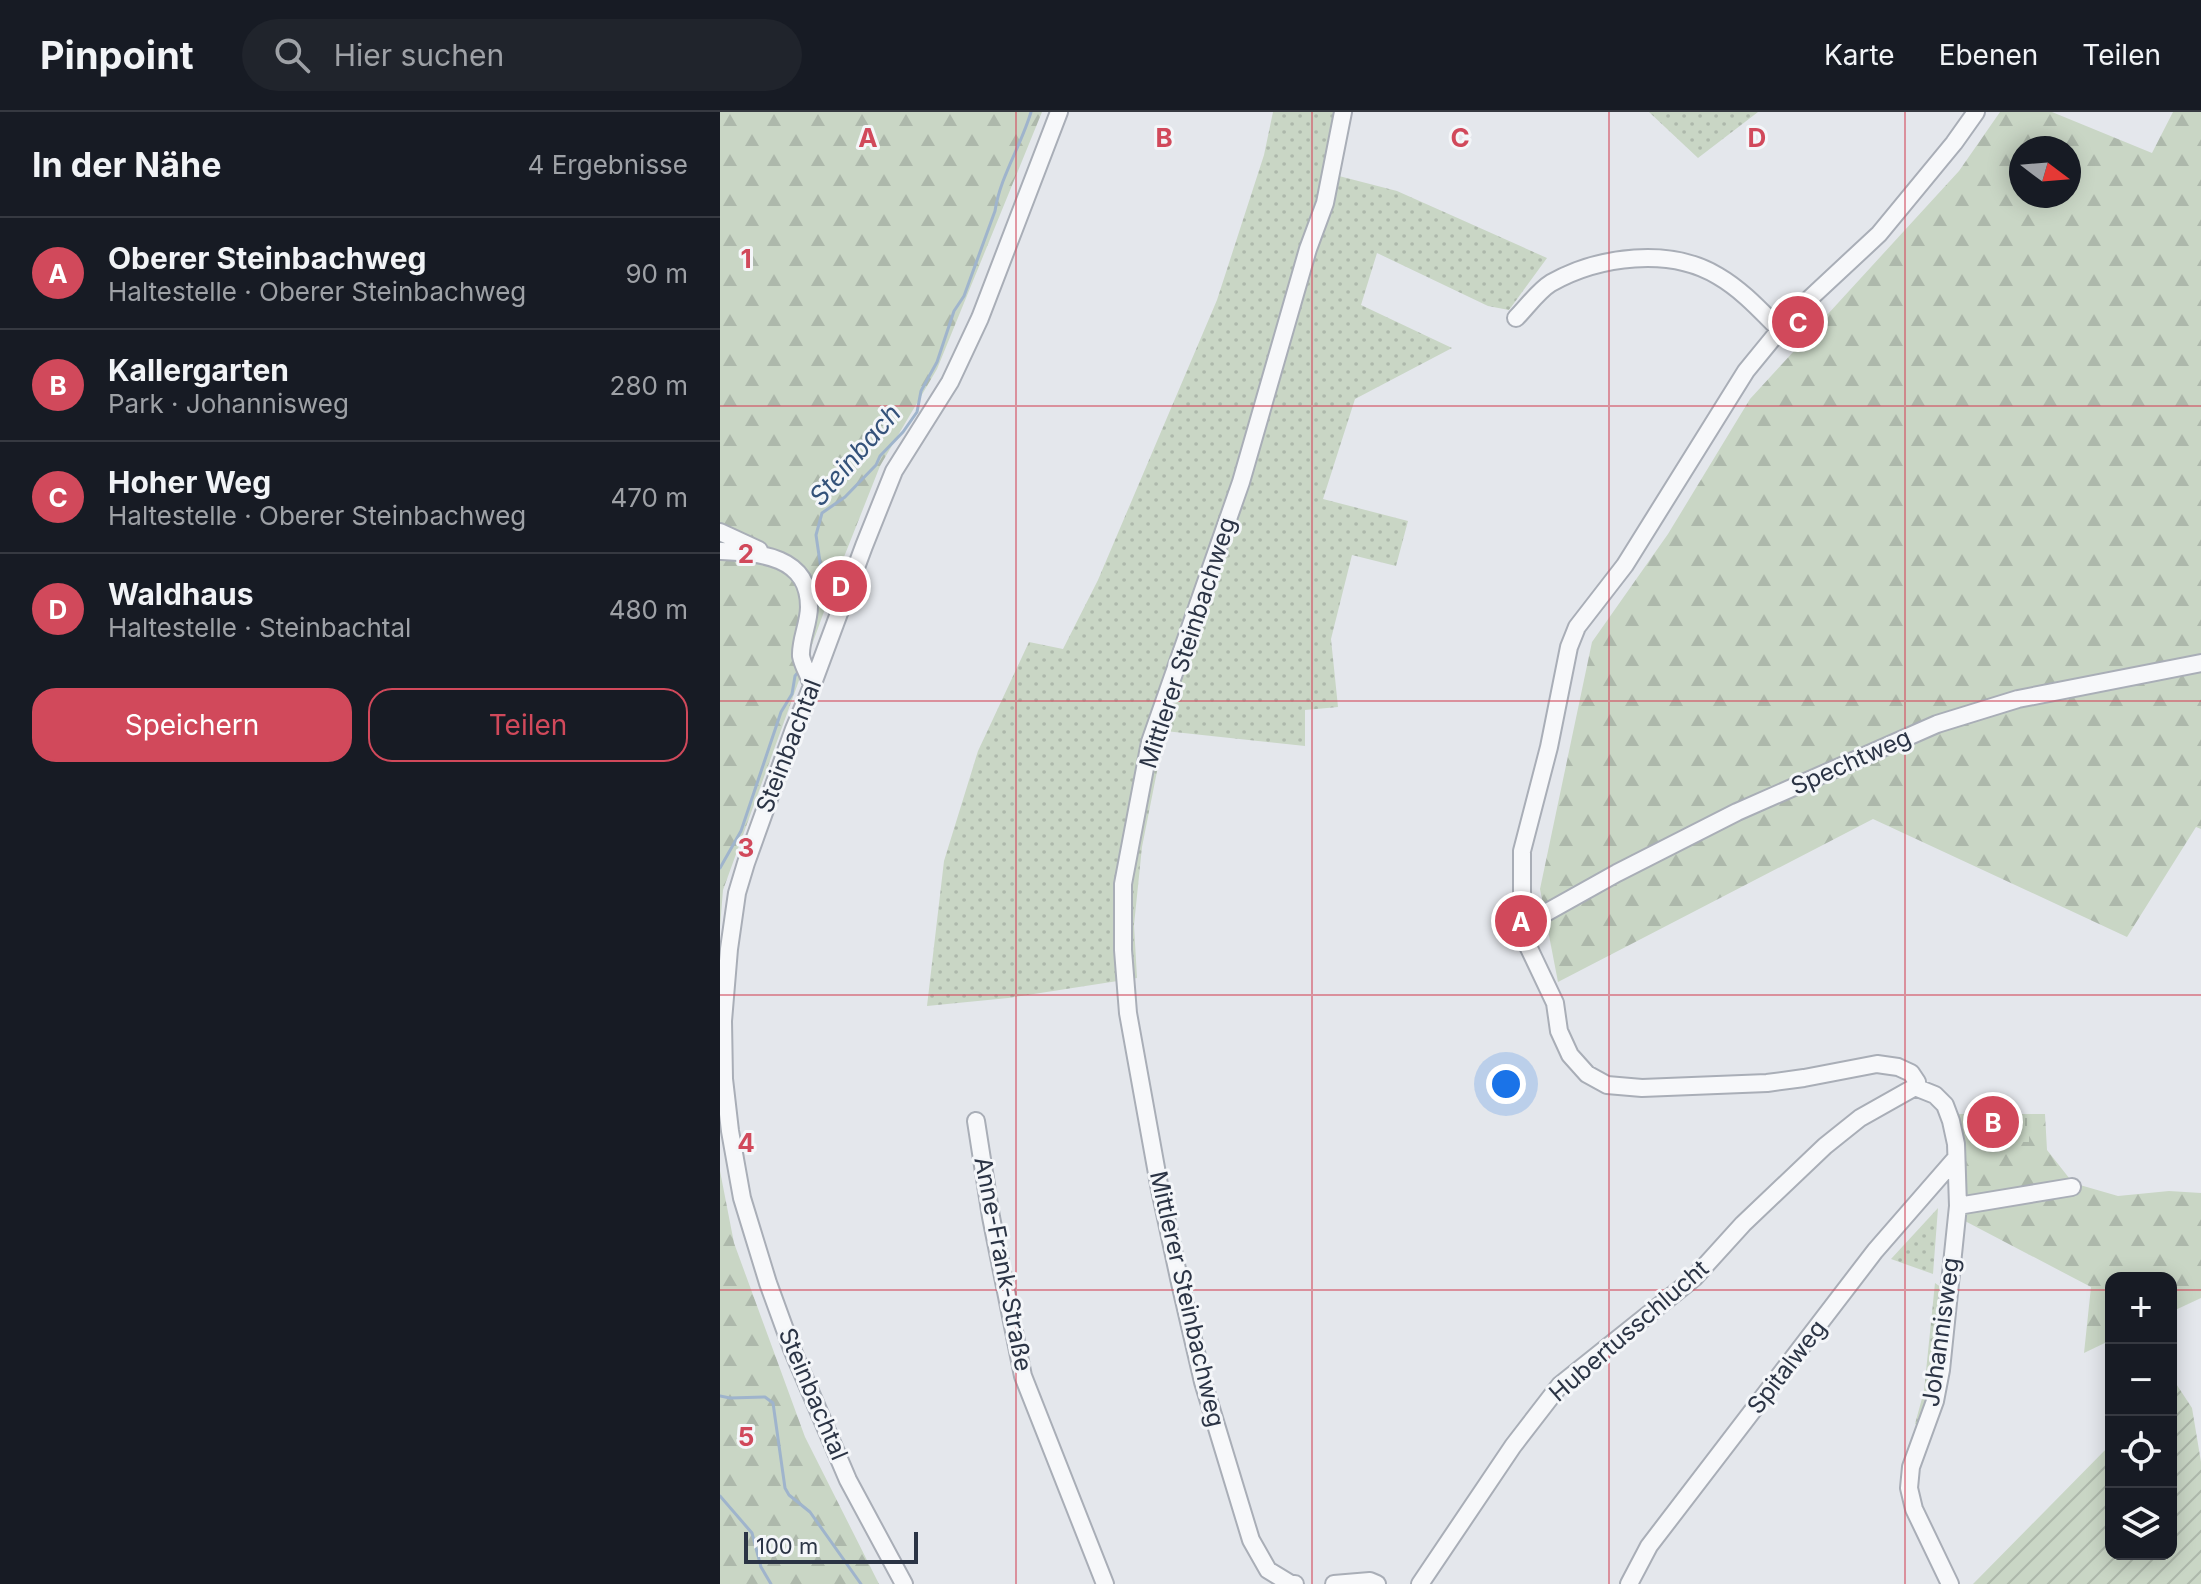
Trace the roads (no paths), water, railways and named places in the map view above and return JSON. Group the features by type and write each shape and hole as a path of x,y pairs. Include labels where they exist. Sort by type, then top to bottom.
{"street":[{"name":"Steinbachtal","path":"904,1584 848,1480 792,1349 742,1198 724,1079 723,1021 729,949 737,893 778,772 807,671 848,587 894,471 956,369 985,304 1059,112"},
{"name":"Mittlerer Steinbachweg","path":"1295,1584 1268,1570 1251,1540 1203,1382 1160,1190 1128,1013 1123,950 1123,884 1150,742 1241,482 1308,249 1325,203 1343,112"},
{"path":"1524,925 1522,851 1549,747 1569,647 1577,627 1625,565 1746,371 1791,316 1879,234 1976,112"},
{"path":"1516,318 1549,284 1592,265 1656,257 1677,260 1718,276 1748,298 1779,329"},
{"path":"720,532 787,563 806,583 809,607 807,671"},
{"path":"720,551 775,557"},
{"name":"Spechtweg","path":"1524,925 1737,812 1937,724 2018,699 2201,663"},
{"name":"Johannisweg","path":"1524,925 1531,956 1555,1003 1559,1031 1570,1055 1587,1074 1607,1085 1642,1088 1767,1083 1877,1064 1898,1067 1911,1073 1917,1082 1915,1087 1935,1095 1945,1105 1956,1144 1958,1206 1941,1370 1935,1401 1911,1467 1909,1488 1914,1509 1950,1584"},
{"name":"Hubertusschlucht","path":"1420,1584 1513,1446 1560,1385 1694,1278 1743,1224 1825,1146 1860,1118 1915,1087"},
{"name":"Anne-Frank-Straße","path":"976,1121 991,1217 1023,1376 1105,1584"},
{"name":"Spitalweg","path":"1629,1584 1649,1546 1875,1251 1956,1158"},
{"path":"1958,1206 2072,1187"},
{"path":"1334,1584 1370,1581 1377,1584"}],"waterway":[{"name":"Steinbach","path":"821,569 816,535 822,513 845,497 876,465 917,412 921,391 937,362 954,311 964,296 1001,186 1031,112"},
{"name":"Steinbach","path":"720,868 741,831 781,712 792,694 799,671"},
{"name":"Steinbach","path":"720,1396 765,1397 773,1403 785,1488 810,1512 861,1584"},
{"path":"720,1496 752,1533 761,1567 771,1584"}],"place":[{"name":"Hoher Weg","path":"1798,322"},
{"name":"Waldhaus","path":"841,586"},
{"name":"Oberer Steinbachweg","path":"1521,921"},
{"name":"Kallergarten","path":"1993,1122"}]}
